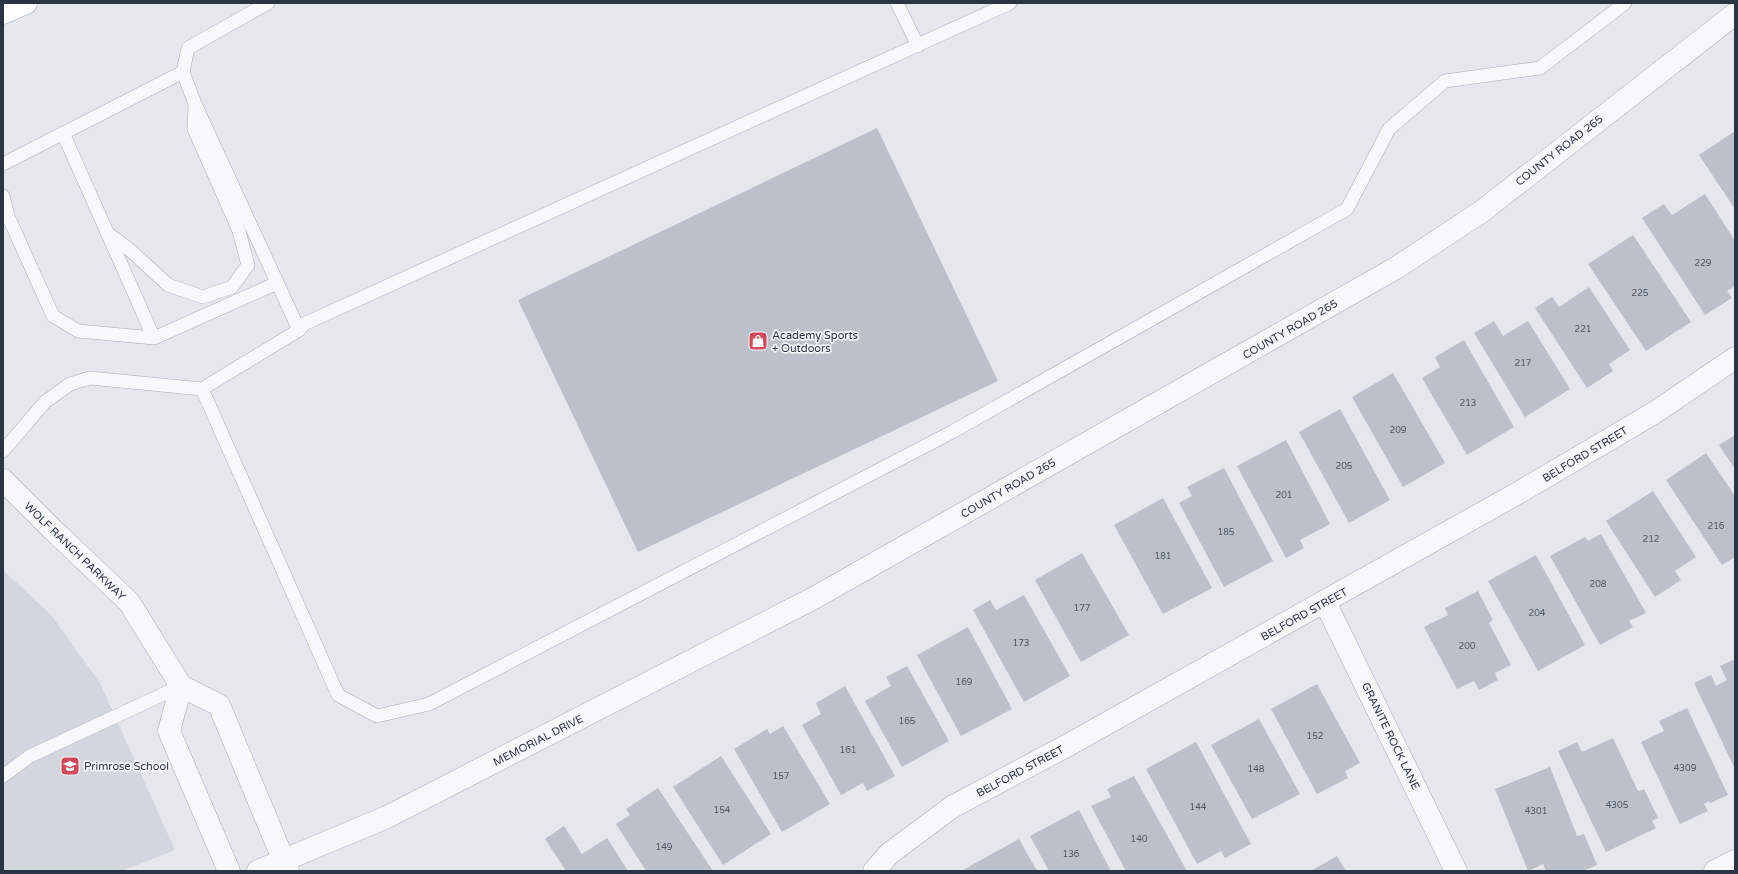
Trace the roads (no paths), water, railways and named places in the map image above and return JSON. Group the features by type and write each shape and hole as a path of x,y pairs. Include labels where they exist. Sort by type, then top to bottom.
{"main road":[{"path":"3,14 26,3"}],"street":[{"name":"COUNTY ROAD 265","path":"814,598 1396,268 1481,212 1735,14"},
{"name":"BELFORD STREET","path":"874,871 890,854 952,807 1070,744 1518,493 1654,413 1735,358"},
{"name":"WOLF RANCH PARKWAY","path":"3,480 52,530 129,602 181,686"},
{"name":"MEMORIAL DRIVE","path":"258,871 286,866 387,817 814,598"},
{"name":"GRANITE ROCK LANE","path":"1325,602 1456,871"},
{"path":"229,871 169,731 181,686 219,705 286,866"},
{"path":"1715,871 1735,861"}],"lane":[{"path":"268,3 188,48 183,72 195,104 299,330"},
{"path":"897,3 918,46"},
{"path":"3,451 45,402 70,384 90,378 202,389 299,330 304,324 1010,3"},
{"path":"202,389 338,695 377,716 429,704 952,432 1347,209 1388,129 1445,81 1540,68 1625,3"},
{"path":"3,164 183,72"},
{"path":"107,233 129,249 168,285 203,297 232,287 248,265 239,231 194,129 195,104"},
{"path":"63,133 154,338"},
{"path":"3,196 8,216 53,316 78,331 154,338 277,284"},
{"path":"3,776 30,756 181,686"}],"place":[{"name":"Academy Sports + Outdoors","path":"758,341"},
{"name":"Primrose School","path":"70,766"}]}
